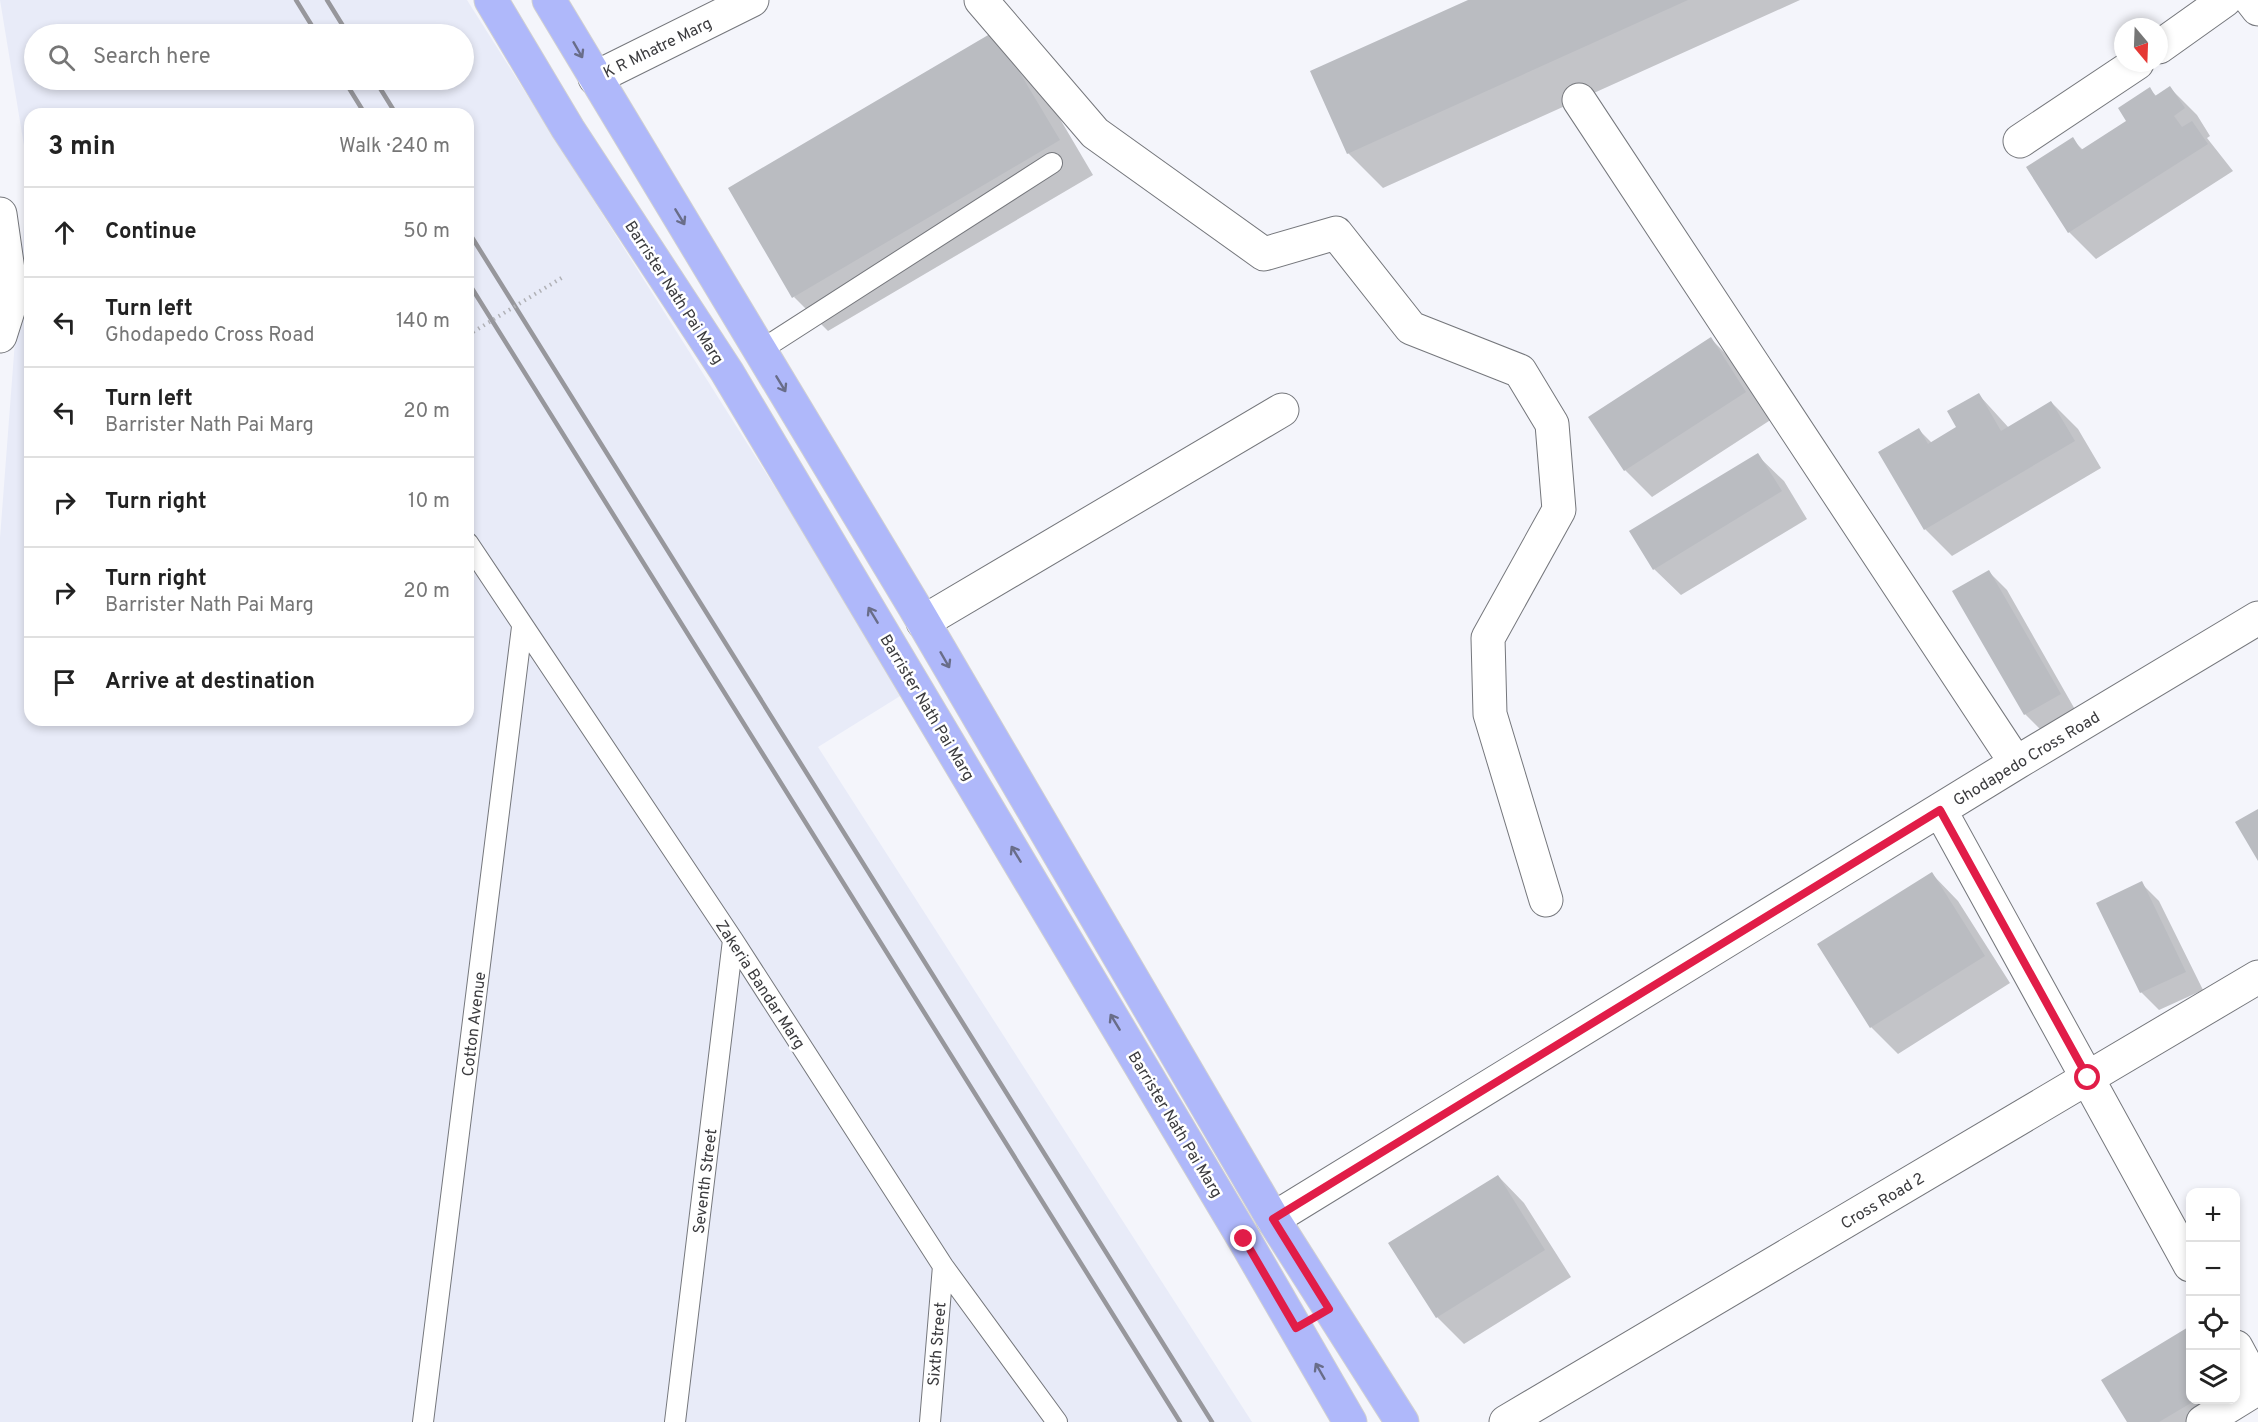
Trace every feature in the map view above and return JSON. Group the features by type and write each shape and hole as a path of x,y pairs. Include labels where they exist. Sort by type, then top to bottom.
{"main road":[{"name":"Barrister Nath Pai Marg","path":"491,0 568,129 728,372 1350,1422"},
{"path":"549,0 923,622 1273,1219 1402,1422"},
{"path":"1296,1328 1329,1309"}],"street":[{"name":"K R Mhatre Marg","path":"595,78 752,0"},
{"path":"981,0 1095,133 1264,254 1336,233 1411,328 1520,371 1552,424 1559,510 1488,638 1490,714 1546,900"},
{"path":"2168,41 2225,0"},
{"path":"2250,0 2258,9"},
{"path":"2020,141 2124,72"},
{"path":"1579,99 2016,763"},
{"path":"0,214 12,298 0,336"},
{"path":"923,622 1282,410"},
{"name":"Ghodapedo Cross Road","path":"1273,1219 2016,763 2258,618"},
{"path":"1940,810 2186,1258"},
{"name":"Cross Road 2","path":"1506,1422 2258,977"},
{"path":"2203,1422 2258,1388 2237,1350"}],"lane":[{"path":"761,350 1052,163"},
{"name":"Zakeria Bandar Marg","path":"474,552 733,940 943,1266 1057,1422"},
{"name":"Cotton Avenue","path":"423,1422 522,627"},
{"name":"Seventh Street","path":"675,1422 733,940"},
{"name":"Sixth Street","path":"930,1422 943,1266"}],"path":[{"path":"474,331 563,277"}],"shaded area":[{"path":"0,0 467,0 905,693 818,747 1252,1422 0,1422 0,538 24,223 24,726 474,726 474,108 24,108 24,146"}],"building":[{"path":"1468,0 1688,0 1347,154 1310,71"},
{"path":"995,31 1060,140 792,298 728,188"},
{"path":"2170,86 2185,108 2174,116 2182,127 2192,121 2208,144 2068,233 2026,167 2073,137 2081,150 2126,121 2118,108 2150,87 2155,96"},
{"path":"1711,337 1746,392 1624,471 1588,417"},
{"path":"1979,393 2001,431 2051,401 2075,441 1924,530 1878,452 1919,428 1928,444 1956,427 1947,411"},
{"path":"1758,453 1782,491 1653,570 1629,531"},
{"path":"1989,570 2061,694 2024,715 1952,591"},
{"path":"2258,809 2258,861 2235,822"},
{"path":"1932,872 1985,956 1870,1028 1817,944"},
{"path":"2142,881 2186,972 2140,993 2096,903"},
{"path":"1498,1175 1545,1250 1436,1318 1388,1243"},
{"path":"2186,1328 2186,1404 2189,1404 2159,1422 2127,1422 2101,1380"}],"railway":[{"path":"296,0 311,24"},
{"path":"327,0 342,24"},
{"path":"350,90 361,108"},
{"path":"381,90 392,108"},
{"path":"474,241 1212,1422"},
{"path":"474,292 1180,1422"}],"route":[{"path":"1244,1239 1296,1328 1329,1309 1273,1219 1940,810 2088,1078"}]}
